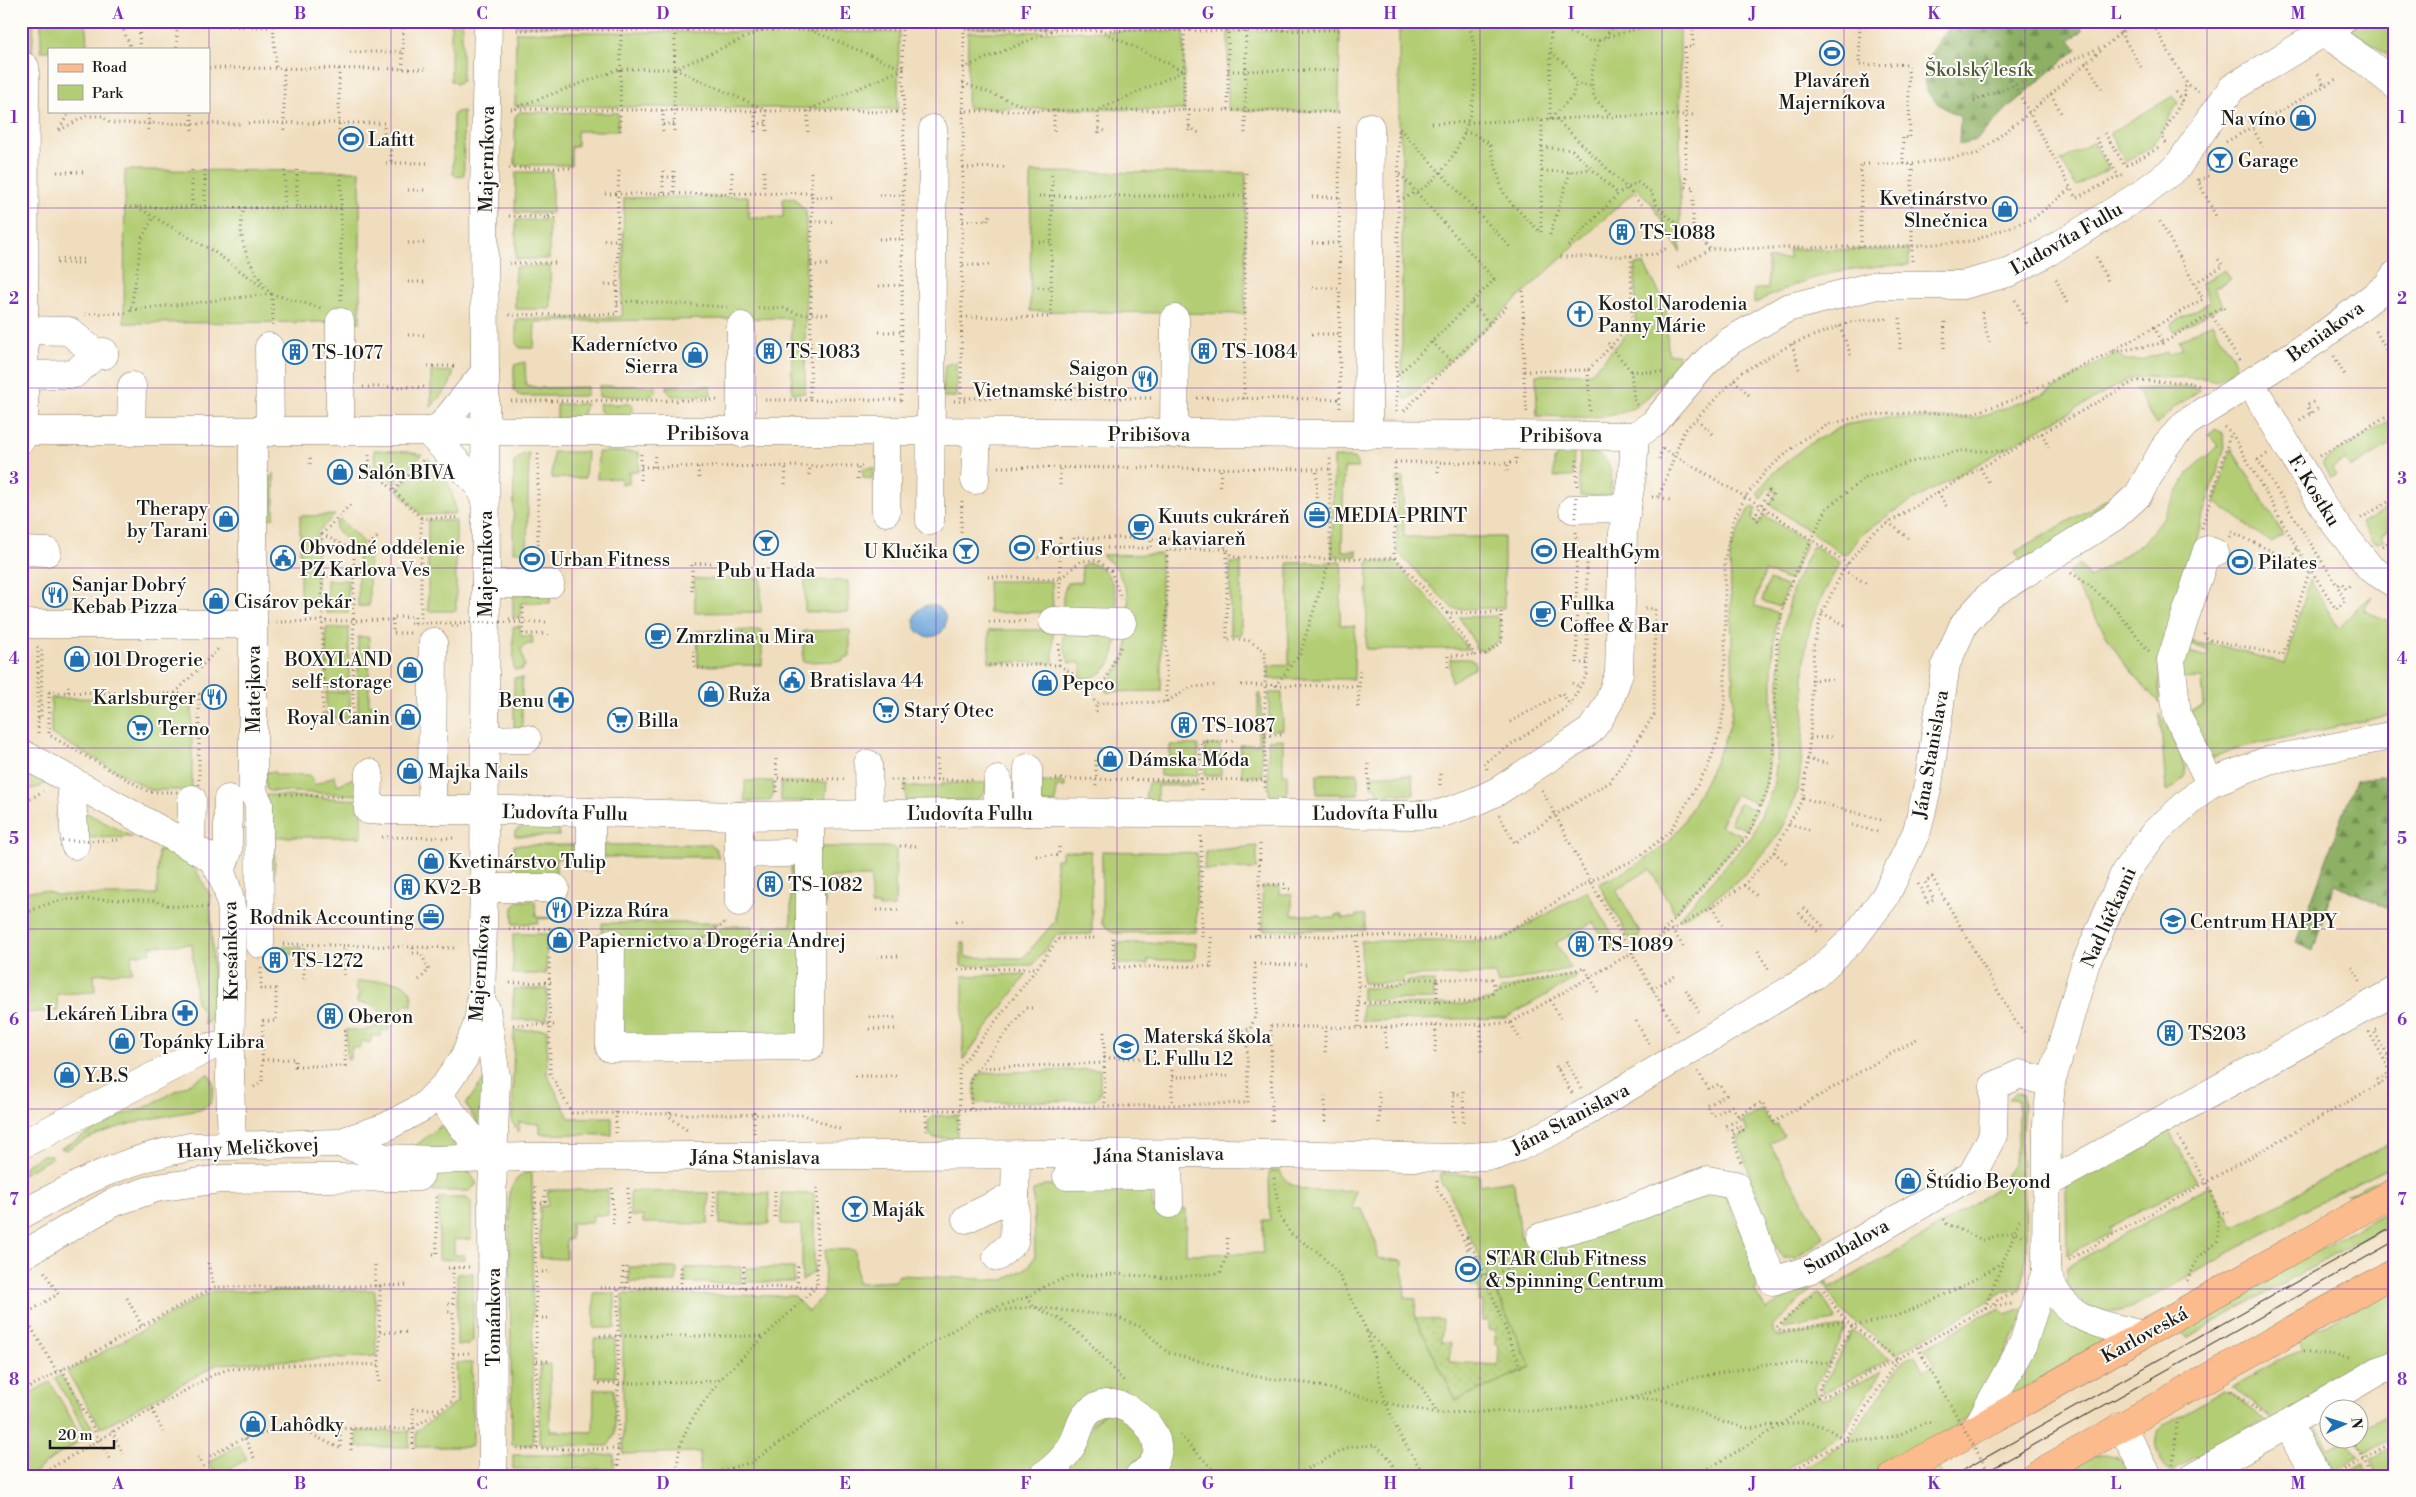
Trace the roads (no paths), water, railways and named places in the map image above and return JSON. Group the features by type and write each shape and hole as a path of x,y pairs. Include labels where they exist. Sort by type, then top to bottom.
{"main road":[{"name":"Karloveská","path":"1893,1476 1966,1426 2142,1335 2395,1192"},
{"path":"2034,1476 2395,1272"}],"street":[{"name":"Majerníkova","path":"437,1094 453,1075 472,1041 478,1023 482,982 486,584 484,192 500,25"},
{"name":"Ľudovíta Fullu","path":"369,774 368,810 484,810 739,816 998,812 1416,815 1439,814 1472,803 1497,801 1590,731 1609,702 1619,673 1623,533 1633,468 1635,436 1652,424 1706,362 1730,341 1786,308 1876,285 1963,285 2011,272 2048,252 2140,195 2176,167 2232,88 2333,27 2364,60 2395,85"},
{"path":"25,67 24,375 22,434 340,432 428,443 485,430"},
{"path":"1368,435 1370,127"},
{"path":"930,521 933,129"},
{"name":"Beniakova","path":"2247,375 2320,338 2387,286 2395,275"},
{"path":"741,314 741,433"},
{"path":"340,318 340,432"},
{"path":"1174,434 1176,319"},
{"path":"24,330 69,330 95,352 104,354 95,355 74,374 24,375"},
{"name":"Matejkova","path":"224,919 265,934 259,804 253,792 262,623 262,432 269,348"},
{"path":"428,443 485,372"},
{"name":"F. Kostku","path":"2247,375 2329,516 2371,569 2395,584"},
{"name":"Jána Stanislava","path":"493,1159 1016,1155 1168,1165 1272,1153 1454,1158 1498,1155 1519,1148 1563,1126 1815,975 1854,938 1886,896 1916,831 1928,784 1946,664 1964,624 1989,596 2114,518 2138,494 2166,445 2186,423 2247,375"},
{"path":"132,386 132,432"},
{"name":"Pribišova","path":"485,430 538,433 931,432 1395,435 1584,428 1635,436"},
{"path":"886,432 886,512"},
{"path":"975,473 977,433"},
{"path":"428,443 479,485 486,503"},
{"path":"1575,508 1627,508"},
{"path":"2210,782 2178,715 2171,660 2207,550 2222,547"},
{"path":"486,584 544,574"},
{"path":"1053,621 1122,623"},
{"path":"35,629 262,623"},
{"path":"420,631 432,810"},
{"name":"Nad lúčkami","path":"2142,1335 2092,1321 2071,1311 2059,1300 2051,1287 2058,1266 2046,1184 2047,1124 2051,1083 2085,965 2125,872 2155,832 2210,782 2269,760 2395,735"},
{"path":"484,740 528,739"},
{"path":"30,746 60,784 208,859"},
{"path":"868,764 869,813"},
{"path":"1028,774 1028,812"},
{"path":"998,780 998,812"},
{"path":"60,784 69,843"},
{"name":"Kresánkova","path":"208,859 228,852 212,799 208,859 228,891 224,919 231,1043 232,1145"},
{"path":"591,858 592,812"},
{"path":"604,936 610,1048 810,1046 810,815"},
{"path":"733,893 738,854 739,816"},
{"path":"738,854 787,853"},
{"path":"484,888 556,888"},
{"name":"Tománkova","path":"482,982 496,1076 493,1159 493,1476"},
{"path":"2046,1184 2395,991"},
{"path":"21,1145 210,1047 231,1043"},
{"name":"Sumbalova","path":"1541,1237 1600,1221 1708,1180 1735,1185 1773,1282 1811,1269 1972,1175 1993,1135 1994,1086 2020,1074 2051,1083"},
{"path":"437,1094 474,1141 493,1159"},
{"name":"Hany Meličkovej","path":"21,1215 98,1174 136,1159 190,1147 338,1143 365,1136 403,1119 423,1107 437,1094"},
{"name":"Hany Meličkovej","path":"338,1143 386,1158 432,1160 493,1159"},
{"path":"997,1257 1014,1242 1016,1155"},
{"path":"32,1262 112,1203 156,1188 222,1179 418,1177 432,1160"},
{"path":"1067,1176 1168,1165 1169,1204"},
{"path":"966,1220 1015,1195"},
{"name":"Nad lúčkami","path":"1966,1426 2023,1344 2058,1266"},
{"path":"2121,1426 2172,1473 2284,1426 2380,1370 2395,1365"},
{"path":"1042,1476 1057,1467 1073,1445 1084,1415 1102,1404 1126,1406 1146,1423 1158,1442 1157,1457 1150,1470 1139,1476"},
{"path":"2284,1426 2316,1476"}],"water":[{"path":"930,605 942,609 946,621 942,633 930,637 918,633 914,621 918,609"}],"tram line":[{"path":"1953,1476 2395,1226"},
{"path":"1979,1476 2395,1241"}],"place":[{"name":"Plaváreň Majerníkova","path":"1832,53"},
{"name":"Na víno","path":"2303,118"},
{"name":"Lafitt","path":"351,139"},
{"name":"Garage","path":"2220,160"},
{"name":"Kvetinárstvo Slnečnica","path":"2005,209"},
{"name":"TS-1088","path":"1622,232"},
{"name":"Kostol Narodenia Panny Márie","path":"1580,314"},
{"name":"TS-1083","path":"769,351"},
{"name":"TS-1084","path":"1204,351"},
{"name":"TS-1077","path":"295,352"},
{"name":"Kaderníctvo Sierra","path":"695,355"},
{"name":"Saigon Vietnamské bistro","path":"1145,379"},
{"name":"Salón BIVA","path":"340,472"},
{"name":"MEDIA-PRINT","path":"1317,515"},
{"name":"Therapy by Tarani","path":"226,519"},
{"name":"Kuuts cukráreň a kaviareň","path":"1141,527"},
{"name":"Pub u Hada","path":"766,543"},
{"name":"Fortius","path":"1022,548"},
{"name":"U Klučika","path":"966,551"},
{"name":"HealthGym","path":"1544,551"},
{"name":"Obvodné oddelenie PZ Karlova Ves","path":"283,558"},
{"name":"Urban Fitness","path":"532,559"},
{"name":"Pilates","path":"2240,562"},
{"name":"Sanjar Dobrý Kebab Pizza","path":"55,595"},
{"name":"Cisárov pekár","path":"216,601"},
{"name":"Fullka Coffee & Bar","path":"1543,614"},
{"name":"Zmrzlina u Mira","path":"658,636"},
{"name":"101 Drogerie","path":"77,659"},
{"name":"BOXYLAND self-storage","path":"410,670"},
{"name":"Bratislava 44","path":"792,680"},
{"name":"Pepco","path":"1045,683"},
{"name":"Ruža","path":"711,694"},
{"name":"Karlsburger","path":"214,697"},
{"name":"Benu","path":"561,700"},
{"name":"Starý Otec","path":"886,710"},
{"name":"Royal Canin","path":"408,717"},
{"name":"Billa","path":"620,720"},
{"name":"TS-1087","path":"1184,725"},
{"name":"Terno","path":"140,728"},
{"name":"Dámska Móda","path":"1110,759"},
{"name":"Majka Nails","path":"410,771"},
{"name":"Kvetinárstvo Tulip","path":"431,861"},
{"name":"TS-1082","path":"770,884"},
{"name":"KV2-B","path":"407,887"},
{"name":"Pizza Rúra","path":"559,910"},
{"name":"Rodnik Accounting","path":"431,917"},
{"name":"Centrum HAPPY","path":"2173,921"},
{"name":"Papiernictvo a Drogéria Andrej","path":"560,940"},
{"name":"TS-1089","path":"1581,944"},
{"name":"TS-1272","path":"275,960"},
{"name":"Lekáreň Libra","path":"185,1013"},
{"name":"Oberon","path":"330,1016"},
{"name":"TS203","path":"2170,1033"},
{"name":"Topánky Libra","path":"122,1041"},
{"name":"Materská škola Ľ. Fullu 12","path":"1126,1047"},
{"name":"Y.B.S","path":"67,1075"},
{"name":"Štúdio Beyond","path":"1908,1181"},
{"name":"Maják","path":"855,1209"},
{"name":"STAR Club Fitness & Spinning Centrum","path":"1468,1269"},
{"name":"Lahôdky","path":"253,1424"}],"park label":[{"name":"Školský lesík","path":"1979,69"}]}
